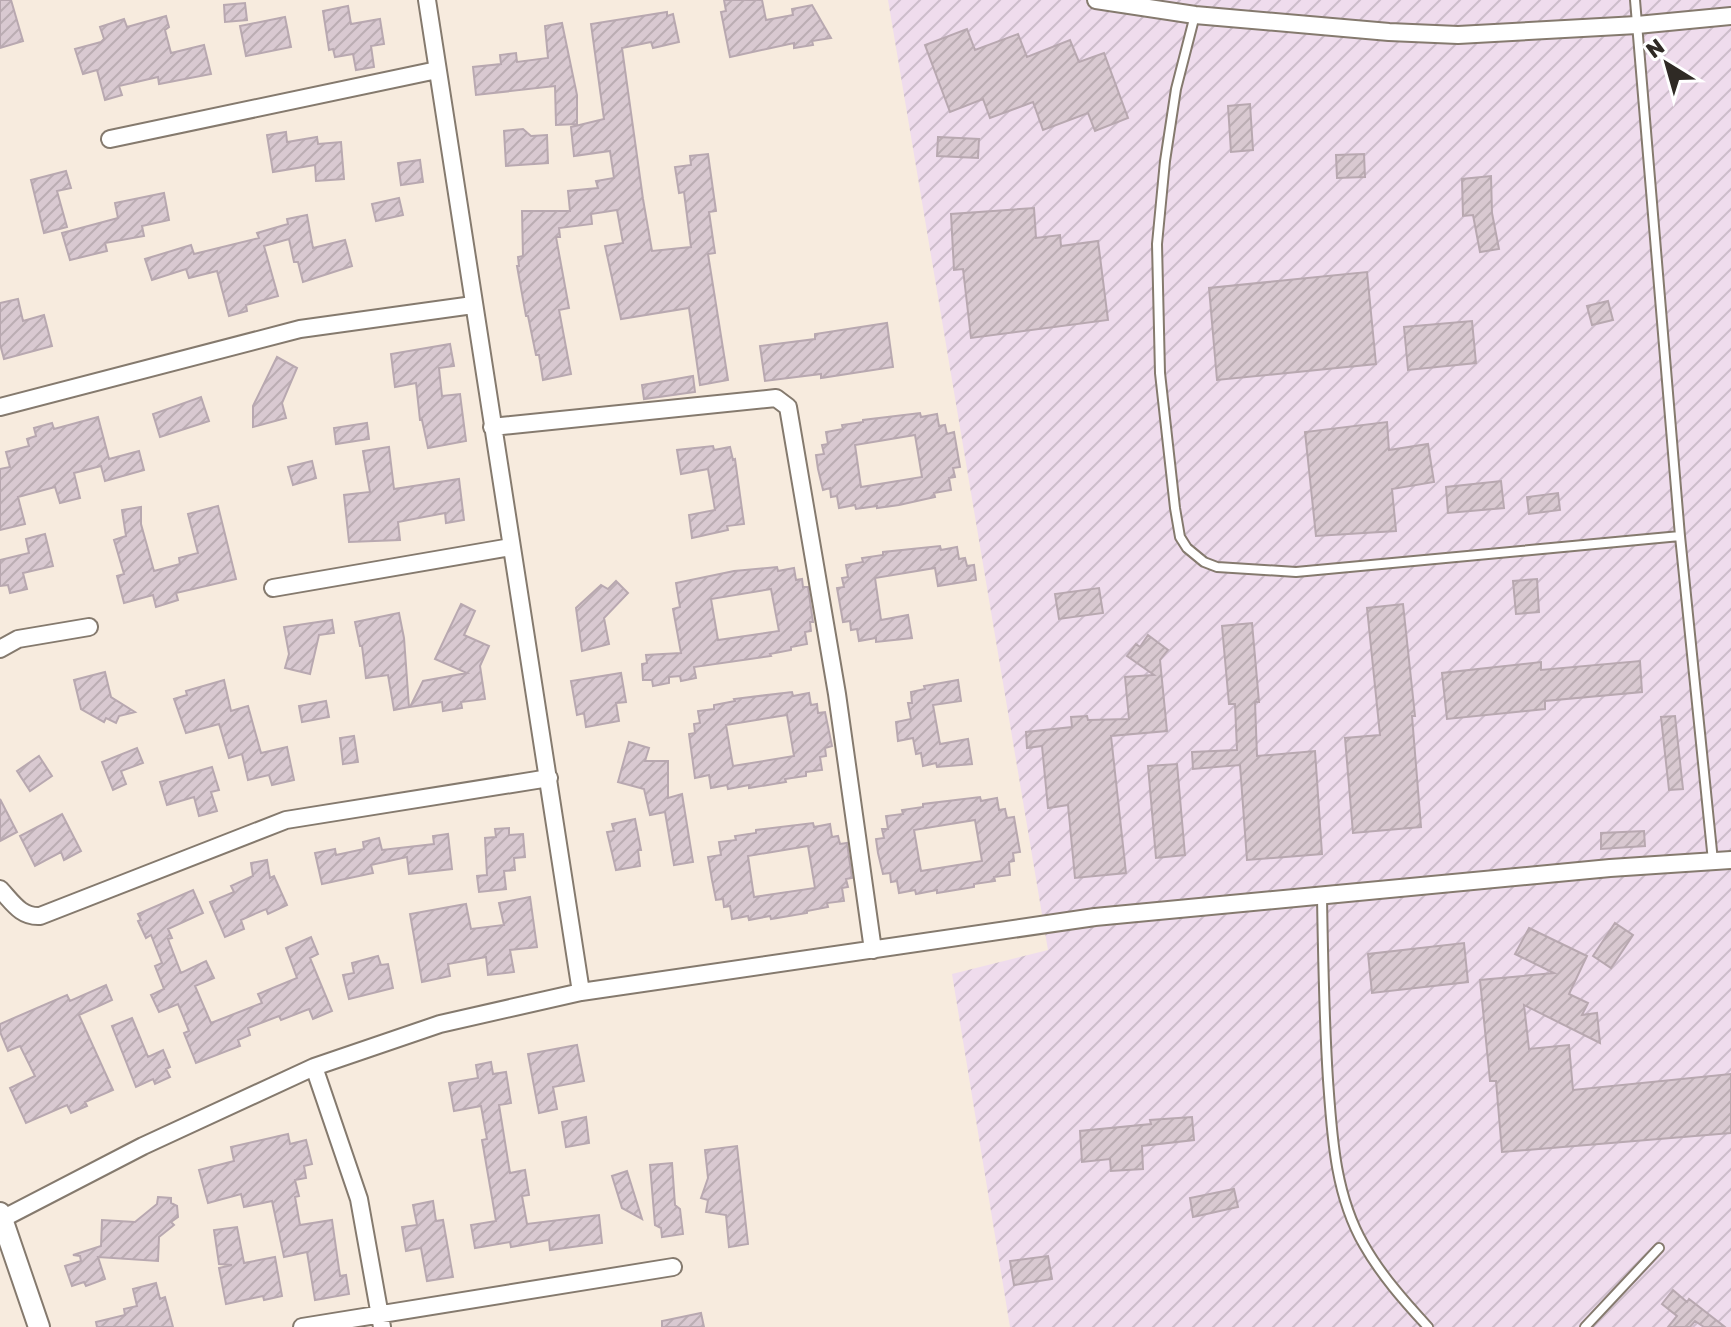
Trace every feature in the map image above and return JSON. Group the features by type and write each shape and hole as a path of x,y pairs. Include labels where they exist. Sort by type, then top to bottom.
{"street":[{"path":"427,0 581,992"},
{"path":"1096,0 1195,15 1458,35 1637,25 1731,16"},
{"path":"110,139 437,70"},
{"path":"0,407 300,329 473,305"},
{"path":"492,427 776,398 788,407 837,694 873,950"},
{"path":"273,588 511,547"},
{"path":"0,649 18,639 89,627"},
{"path":"0,889 22,913 40,916 286,820 549,778"},
{"path":"39,1327 1,1217 143,1146 314,1067 440,1024 581,992 1095,917 1610,868 1731,860"},
{"path":"314,1067 359,1199 381,1320"},
{"path":"302,1327 381,1320 673,1267"}],"lane":[{"path":"1635,0 1680,536 1713,861"},
{"path":"1195,15 1176,89 1157,244 1160,373 1175,508 1180,537 1187,548 1204,562 1217,567 1296,572 1680,536"},
{"path":"1322,897 1325,1041 1333,1151 1345,1200 1363,1244 1428,1327"},
{"path":"1585,1327 1659,1248"}],"shaded area":[{"path":"888,0 1731,0 1731,1327 1010,1327 952,974 1048,950"}],"building":[{"path":"0,0 11,0 23,41 0,48"},
{"path":"724,0 762,0 766,20 793,15 792,9 812,5 831,38 812,41 813,45 794,48 794,43 730,57 721,12 726,11"},
{"path":"245,3 247,20 225,22 224,5"},
{"path":"348,6 351,24 380,19 384,44 371,46 374,67 356,70 353,54 335,57 333,49 329,50 323,11"},
{"path":"667,12 667,16 673,14 679,42 653,48 651,42 622,48 643,199 652,251 691,247 684,192 679,193 675,167 691,165 690,156 708,154 716,211 709,212 715,253 708,254 728,380 700,385 689,308 621,319 605,246 623,243 617,210 591,214 592,224 559,228 560,237 556,237 569,308 559,310 571,374 543,380 517,266 518,257 523,256 522,211 570,211 568,191 598,188 596,181 614,178 610,151 574,156 571,127 604,119 591,24"},
{"path":"166,16 169,27 165,30 171,53 204,45 211,74 159,84 158,77 119,86 122,95 105,100 97,70 83,74 75,49 101,42 104,39 100,27 124,19 127,27"},
{"path":"285,17 291,47 246,56 240,26"},
{"path":"562,23 577,95 577,124 556,125 555,86 476,95 473,67 501,64 500,55 516,53 517,62 548,58 545,26"},
{"path":"967,29 975,50 1018,34 1027,57 1070,40 1079,62 1104,53 1128,118 1095,131 1088,113 1043,130 1033,102 990,118 983,99 950,112 925,45"},
{"path":"1250,104 1253,150 1231,152 1228,106"},
{"path":"523,129 531,136 547,135 548,163 506,166 504,131"},
{"path":"286,132 287,142 317,137 318,144 341,142 344,179 316,181 315,165 273,172 267,135"},
{"path":"938,137 979,139 978,158 937,156"},
{"path":"1364,154 1365,177 1337,178 1336,155"},
{"path":"420,160 423,182 401,185 398,163"},
{"path":"66,171 71,188 57,191 67,227 44,233 31,180"},
{"path":"1491,176 1492,213 1499,249 1480,252 1473,215 1463,216 1462,179"},
{"path":"164,193 169,220 142,226 144,236 105,243 107,251 70,260 62,233 118,218 115,203"},
{"path":"399,198 403,215 376,221 372,204"},
{"path":"1034,208 1036,238 1060,235 1061,246 1098,241 1108,320 971,338 963,269 954,270 951,214"},
{"path":"307,215 313,248 345,240 352,266 303,282 289,239 264,246 278,296 246,305 247,311 229,316 217,271 189,278 186,269 152,280 145,259 191,245 194,254 259,238 257,233 288,224 287,219"},
{"path":"1367,272 1376,364 1217,380 1209,288"},
{"path":"18,299 23,321 44,315 52,346 4,359 0,344 0,303"},
{"path":"1608,301 1613,320 1592,325 1587,306"},
{"path":"1472,321 1476,363 1408,370 1404,327"},
{"path":"887,323 893,367 821,378 821,374 765,381 760,346 815,339 815,334"},
{"path":"450,344 454,366 439,368 442,396 460,394 466,441 428,448 420,420 416,383 395,387 391,354"},
{"path":"277,357 297,368 282,403 286,418 253,427 253,406"},
{"path":"693,376 695,392 644,399 642,385"},
{"path":"201,397 209,421 160,437 153,414"},
{"path":"937,414 939,426 945,425 947,434 954,432 960,467 953,468 955,477 949,478 951,490 899,505 839,508 837,496 831,497 830,488 823,490 816,455 824,454 822,445 828,444 826,432 863,420","holes":["915,435 922,477 861,487 855,445"]},
{"path":"98,417 109,459 139,451 144,470 105,481 101,466 74,473 80,498 60,503 55,487 18,497 25,524 0,530 0,469 10,467 6,452 29,446 27,439 36,436 34,428 52,423 54,429"},
{"path":"1387,422 1389,450 1428,444 1434,482 1392,489 1396,531 1316,536 1305,432"},
{"path":"367,423 369,439 336,444 334,428"},
{"path":"713,446 714,450 730,447 735,459 744,524 727,526 728,530 692,538 689,515 715,510 708,469 681,474 677,450"},
{"path":"389,447 394,489 459,479 464,520 446,523 445,513 398,522 400,540 349,542 344,495 370,492 363,451"},
{"path":"312,461 316,478 293,485 288,467"},
{"path":"1501,481 1504,508 1448,513 1446,487"},
{"path":"1558,493 1560,510 1529,514 1527,497"},
{"path":"218,506 236,579 176,593 178,600 156,607 153,595 124,603 117,576 124,574 114,540 126,536 122,510 141,507 141,524 154,571 180,564 179,558 198,553 188,514"},
{"path":"45,534 53,566 23,573 27,589 10,593 8,585 0,586 0,560 29,553 26,539"},
{"path":"940,546 941,550 957,547 959,559 965,558 967,566 974,565 976,580 938,586 935,568 875,578 881,620 908,615 912,638 859,641 857,629 851,630 850,621 843,622 837,588 844,587 842,578 848,577 846,565 863,562 862,558 883,555 883,552"},
{"path":"794,568 796,580 802,579 803,587 808,587 813,622 810,622 811,631 805,632 807,644 771,656 694,667 696,678 681,681 680,676 669,677 669,683 653,686 652,680 643,680 642,664 647,663 646,655 681,653 673,609 680,607 676,583 734,571","holes":["771,589 779,631 718,640 711,599"]},
{"path":"1537,579 1539,612 1516,614 1513,581"},
{"path":"616,581 628,593 604,618 609,644 582,651 576,608 601,585 608,589"},
{"path":"1099,588 1103,613 1059,619 1055,594"},
{"path":"461,604 475,611 464,635 489,646 480,666 485,699 461,702 462,708 443,711 442,702 410,707 423,681 467,673 435,659"},
{"path":"1403,604 1415,716 1412,716 1421,827 1353,833 1345,738 1380,735 1367,608"},
{"path":"399,613 409,707 394,710 388,675 366,678 355,622"},
{"path":"332,620 334,633 319,635 310,674 285,668 289,654 284,627"},
{"path":"1252,623 1259,702 1255,702 1257,756 1315,751 1322,854 1247,860 1240,765 1193,769 1192,752 1237,750 1235,704 1229,704 1222,626"},
{"path":"1148,635 1168,650 1160,660 1167,731 1111,736 1126,873 1075,878 1068,805 1048,808 1042,746 1027,748 1026,732 1072,727 1071,717 1087,716 1088,720 1129,719 1125,677 1154,675 1127,656 1136,644 1140,647"},
{"path":"1640,661 1642,692 1545,701 1545,709 1447,719 1442,673 1541,662 1541,670"},
{"path":"105,672 111,697 135,712 119,716 116,723 106,718 104,722 81,709 74,680"},
{"path":"621,673 626,702 616,703 619,721 586,727 584,713 577,715 571,681"},
{"path":"224,680 231,711 248,706 261,753 287,747 294,780 272,785 269,775 248,780 242,754 229,758 219,724 186,733 174,699 187,695 186,691"},
{"path":"958,680 961,701 933,705 940,744 968,739 972,764 937,767 936,763 923,766 921,753 916,754 913,738 898,741 896,722 911,719 908,703 912,703 911,692 925,689 924,686"},
{"path":"809,693 811,705 817,704 818,713 825,712 832,746 825,748 826,756 820,757 822,770 785,779 786,782 749,788 749,785 728,789 727,785 711,788 709,775 695,778 689,734 695,733 694,724 700,723 698,711 714,709 714,705 734,699","holes":["787,715 794,756 733,766 726,725"]},
{"path":"326,701 329,717 302,722 299,706"},
{"path":"1675,716 1683,789 1669,790 1661,717"},
{"path":"354,736 358,762 343,764 340,738"},
{"path":"629,742 649,748 645,761 668,761 668,798 682,794 693,862 674,865 665,812 650,815 644,789 618,782"},
{"path":"137,748 143,763 121,771 126,784 113,790 102,762"},
{"path":"39,756 52,776 30,791 17,771"},
{"path":"1177,764 1185,855 1156,858 1148,766"},
{"path":"212,767 219,790 211,792 217,811 199,816 194,797 167,805 160,782"},
{"path":"997,798 999,810 1005,809 1007,818 1014,817 1020,852 1013,853 1014,861 1009,862 1010,875 994,877 995,881 974,884 974,887 937,893 937,890 916,894 915,890 899,893 897,881 891,882 890,873 883,874 876,839 884,838 882,829 888,829 886,816 903,814 902,810 923,807 923,804","holes":["975,820 982,861 921,871 914,830"]},
{"path":"0,799 17,832 0,841"},
{"path":"62,814 81,851 64,860 61,852 35,866 20,836"},
{"path":"635,819 641,850 638,850 640,866 616,870 607,832 614,831 612,824"},
{"path":"830,824 832,837 838,836 840,844 847,843 852,878 846,879 848,887 842,888 844,901 827,903 828,907 807,913 771,919 770,916 749,920 748,916 732,919 730,906 724,907 723,899 716,900 708,857 721,855 719,842 736,840 735,836 756,833 756,830","holes":["808,846 815,888 754,897 748,856"]},
{"path":"509,828 509,835 523,834 525,857 514,858 515,870 504,871 506,889 479,892 477,876 487,875 485,838 496,837 495,829"},
{"path":"1644,831 1645,846 1601,849 1601,833"},
{"path":"448,834 452,869 409,874 407,857 371,865 373,873 322,884 315,853 335,849 336,855 364,849 363,842 379,838 382,850 434,844 433,836"},
{"path":"267,860 270,878 274,876 287,905 268,914 266,909 241,920 244,929 225,937 210,902 234,892 231,886 253,876 251,863"},
{"path":"193,890 203,913 168,929 172,938 168,939 181,973 206,961 214,978 195,986 211,1023 262,1003 258,994 297,978 286,948 311,937 318,954 310,958 332,1011 313,1019 309,1009 281,1020 279,1016 248,1028 250,1035 238,1040 240,1046 196,1063 184,1033 189,1031 178,1004 159,1012 151,995 164,989 155,966 162,963 151,935 146,938 138,921 141,920 138,914"},
{"path":"530,897 537,947 510,950 514,972 488,975 486,957 448,964 450,976 422,982 410,914 466,904 471,929 504,925 499,903"},
{"path":"1615,923 1633,935 1611,968 1593,956"},
{"path":"1529,928 1587,956 1569,994 1588,1003 1582,1015 1597,1013 1600,1043 1524,1005 1529,1049 1569,1045 1573,1090 1731,1074 1731,1133 1502,1152 1496,1081 1490,1081 1480,980 1554,973 1515,954"},
{"path":"1464,943 1468,982 1372,993 1368,954"},
{"path":"378,956 381,965 388,964 393,988 349,999 343,975 354,973 352,963"},
{"path":"106,985 112,1000 79,1015 113,1090 85,1102 87,1106 71,1113 67,1105 26,1123 10,1088 35,1076 20,1046 8,1051 0,1024 67,995 70,1001"},
{"path":"132,1018 148,1057 163,1050 170,1067 166,1069 170,1077 155,1084 153,1079 136,1087 112,1026"},
{"path":"577,1045 584,1081 553,1087 557,1109 539,1113 528,1054"},
{"path":"491,1062 493,1074 506,1072 511,1103 499,1105 510,1173 525,1170 529,1195 522,1196 527,1224 599,1215 602,1243 550,1250 549,1240 511,1247 510,1242 475,1248 471,1225 496,1221 482,1140 487,1139 481,1106 454,1111 449,1083 478,1078 476,1065"},
{"path":"586,1117 589,1143 566,1147 562,1122"},
{"path":"1192,1117 1194,1140 1142,1146 1143,1169 1111,1171 1110,1159 1082,1162 1080,1131"},
{"path":"288,1134 290,1144 306,1140 312,1164 304,1166 306,1178 295,1180 300,1225 332,1220 340,1276 346,1275 349,1294 315,1300 307,1252 284,1257 272,1201 244,1207 241,1194 208,1203 199,1170 234,1161 231,1147"},
{"path":"737,1146 748,1244 729,1247 726,1215 706,1212 708,1200 701,1198 708,1178 705,1150"},
{"path":"672,1163 675,1205 680,1209 683,1234 662,1237 661,1228 655,1225 650,1165"},
{"path":"627,1171 642,1219 622,1208 612,1176"},
{"path":"1234,1189 1238,1207 1193,1217 1190,1198"},
{"path":"158,1197 171,1198 171,1203 177,1206 178,1217 171,1222 174,1225 159,1237 158,1261 98,1257 105,1279 86,1286 84,1282 72,1286 65,1266 81,1261 80,1256 73,1255 101,1246 102,1220 135,1222 157,1204"},
{"path":"433,1201 436,1221 443,1220 453,1277 427,1281 421,1248 406,1251 402,1227 417,1225 413,1205"},
{"path":"237,1227 244,1263 275,1257 282,1296 264,1300 263,1296 226,1304 219,1268 232,1265 219,1264 214,1230"},
{"path":"1048,1256 1052,1279 1014,1285 1010,1261"},
{"path":"156,1283 160,1299 165,1297 173,1327 97,1327 96,1322 125,1315 124,1309 137,1306 133,1289"},
{"path":"1673,1290 1725,1327 1704,1327 1695,1321 1690,1327 1668,1327 1677,1316 1662,1304"},
{"path":"701,1313 704,1327 662,1327 662,1321"}]}
